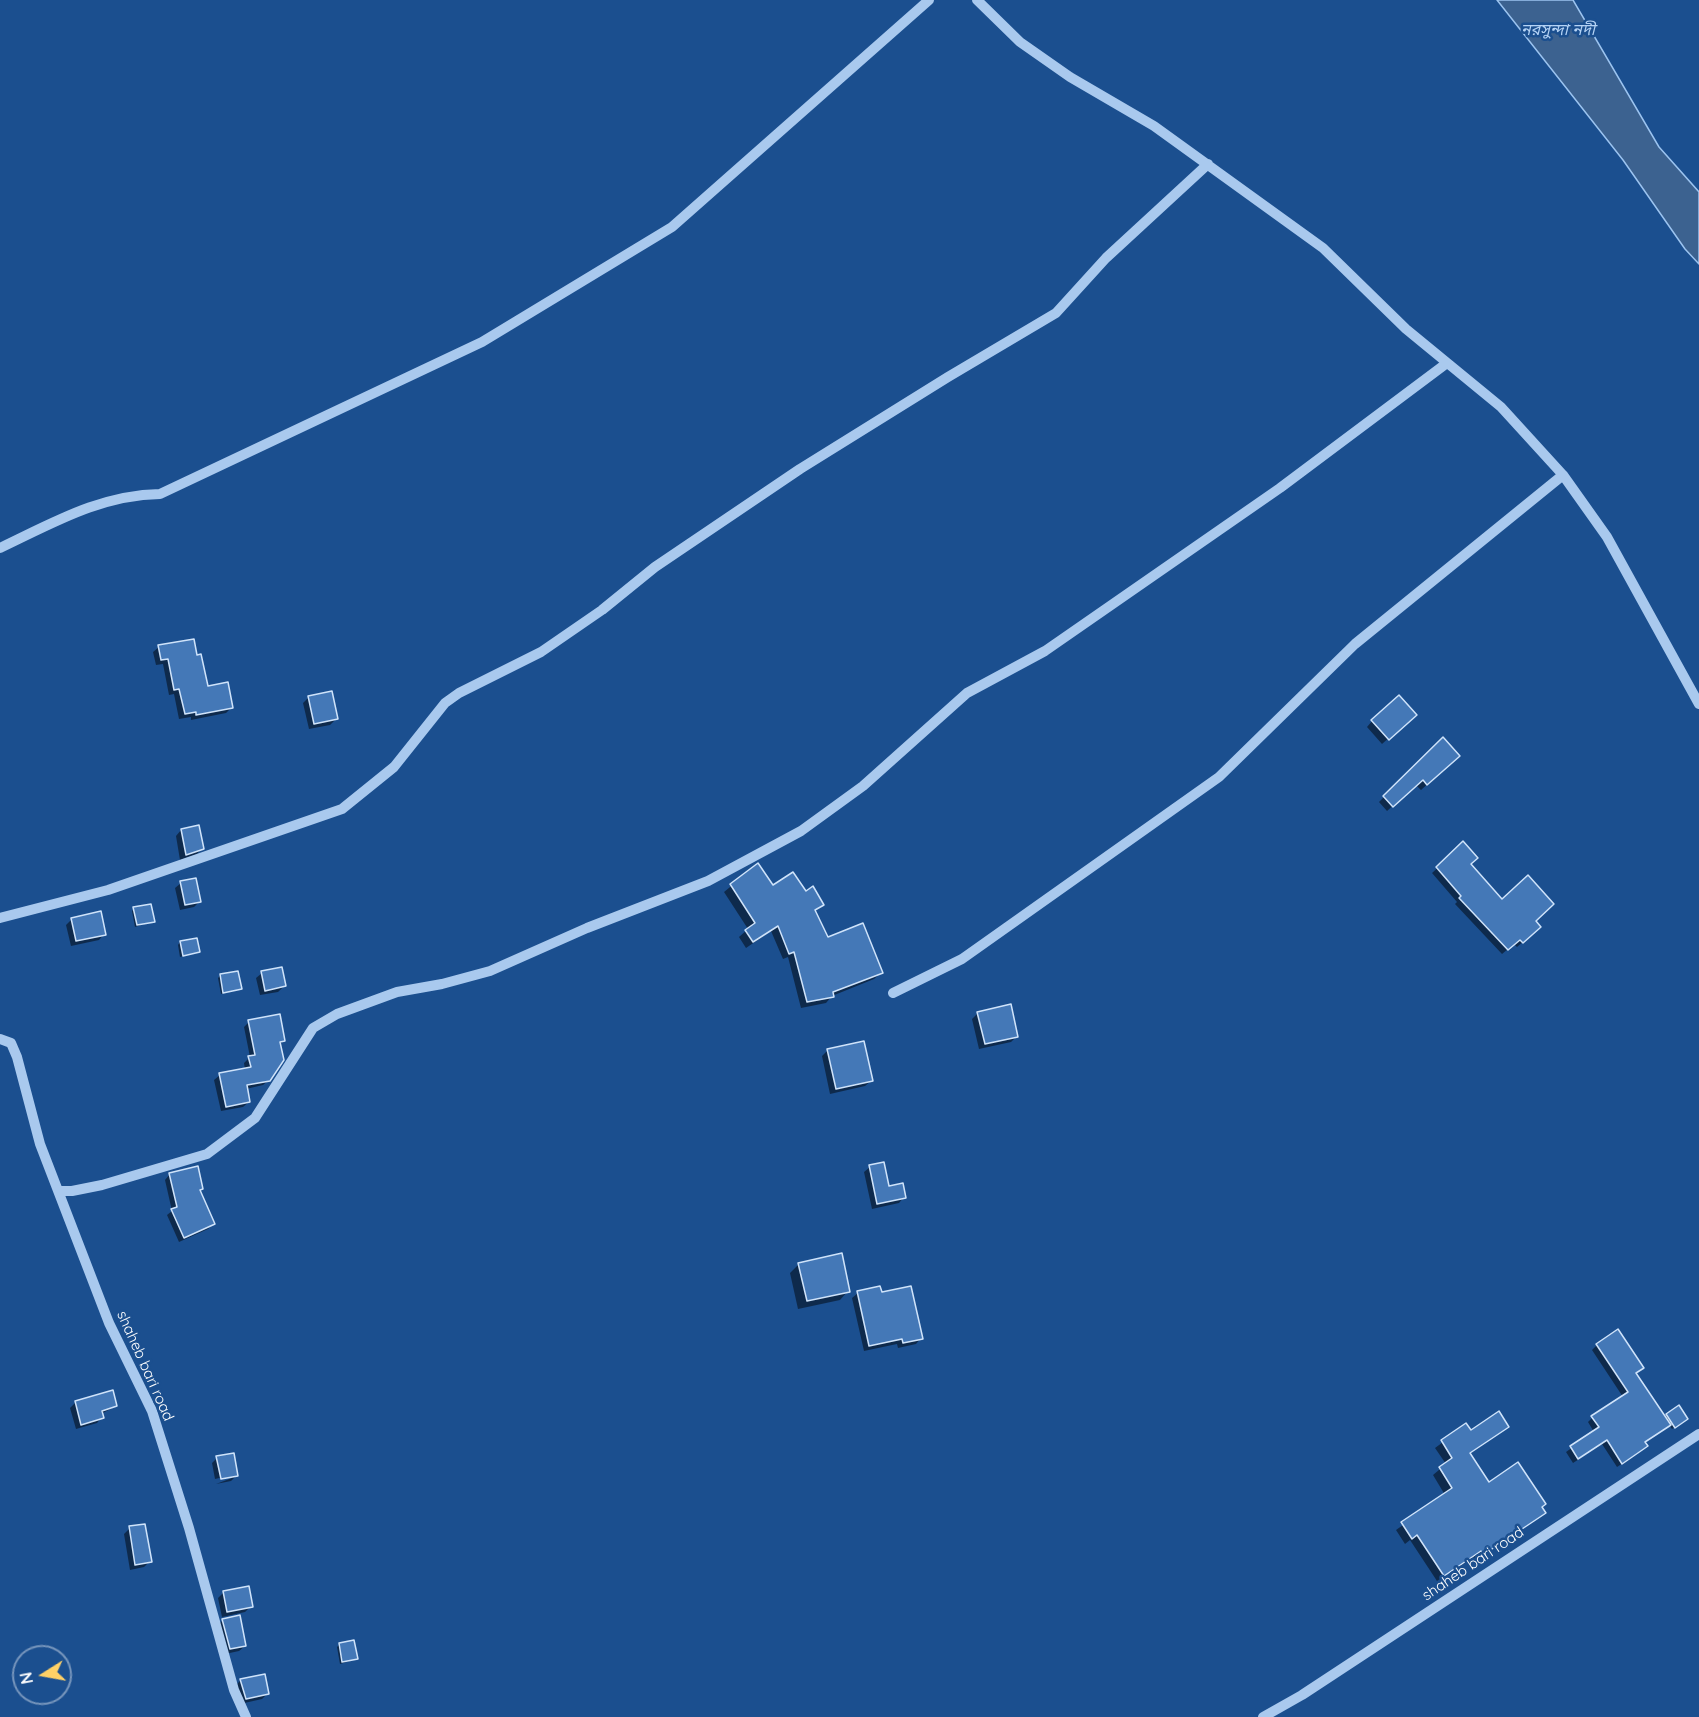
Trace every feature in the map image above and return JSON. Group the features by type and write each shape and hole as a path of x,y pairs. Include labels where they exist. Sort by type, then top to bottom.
{"street":[{"path":"0,548 97,502 160,494 482,342 672,227 929,0"},
{"path":"976,0 1020,42 1070,76 1155,126 1323,248 1406,329 1501,407 1563,475 1607,537 1699,704"},
{"path":"0,918 108,890 342,809 394,767 445,704 459,693 541,652 602,610 655,567 800,470 948,377 1056,313 1106,258 1208,164"},
{"path":"59,1191 102,1185 207,1154 255,1118 313,1028 336,1014 397,992 442,984 490,971 587,928 708,881 801,831 863,786 967,693 1055,645 1280,488 1447,363"},
{"path":"893,993 962,959 1219,777 1355,644 1563,475"},
{"name":"shaheb bari road","path":"0,1039 11,1042 40,1144 109,1323 152,1411 189,1528 234,1690 246,1717"},
{"name":"shaheb bari road","path":"1263,1717 1302,1695 1699,1434"}],"water":[{"name":"নরসুন্দা নদী","path":"1497,0 1573,0 1659,147 1699,192 1699,264 1685,249 1623,160"}],"building":[{"path":"194,639 197,655 201,654 208,686 228,682 233,708 196,715 196,712 185,714 179,689 174,690 168,659 161,660 158,645"},
{"path":"332,691 338,719 314,724 308,696"},
{"path":"1399,695 1417,715 1389,740 1371,720"},
{"path":"1443,737 1460,756 1427,785 1423,780 1393,807 1383,796"},
{"path":"199,825 204,849 186,855 181,829"},
{"path":"1463,841 1478,858 1471,864 1502,899 1528,875 1554,904 1536,921 1541,927 1523,943 1520,940 1508,950 1459,898 1461,896 1436,867"},
{"path":"758,863 773,885 793,872 806,891 813,886 824,905 815,910 828,937 863,923 883,973 833,992 834,997 807,1002 794,952 789,954 778,926 753,942 745,930 755,923 730,884"},
{"path":"196,878 201,902 185,905 180,881"},
{"path":"151,904 155,922 137,925 133,907"},
{"path":"101,911 106,935 76,941 71,918"},
{"path":"197,938 200,952 183,956 180,941"},
{"path":"282,967 286,986 265,991 261,971"},
{"path":"238,971 242,989 223,993 220,974"},
{"path":"1011,1004 1018,1037 985,1044 977,1012"},
{"path":"280,1014 285,1041 280,1042 284,1060 270,1081 247,1085 250,1102 226,1107 219,1073 251,1067 248,1056 255,1055 248,1020"},
{"path":"864,1041 873,1081 836,1089 827,1049"},
{"path":"884,1162 889,1186 903,1183 906,1198 877,1204 869,1165"},
{"path":"198,1166 203,1189 200,1190 215,1224 184,1238 171,1209 177,1207 169,1173"},
{"path":"842,1253 850,1292 807,1301 798,1263"},
{"path":"880,1286 882,1292 911,1286 923,1339 903,1343 902,1339 869,1346 857,1291"},
{"path":"1618,1329 1644,1368 1636,1373 1671,1425 1645,1442 1648,1446 1622,1464 1607,1440 1578,1459 1570,1446 1599,1427 1591,1416 1628,1392 1596,1344"},
{"path":"113,1390 117,1406 102,1411 104,1418 81,1425 75,1401"},
{"path":"1679,1405 1688,1419 1675,1428 1666,1414"},
{"path":"1499,1411 1509,1427 1470,1453 1489,1482 1518,1462 1546,1504 1542,1507 1546,1513 1483,1555 1481,1551 1444,1576 1417,1535 1412,1539 1401,1522 1452,1488 1439,1467 1452,1458 1441,1440 1466,1423 1471,1430"},
{"path":"234,1453 238,1476 221,1479 216,1456"},
{"path":"145,1524 152,1562 135,1565 129,1526"},
{"path":"249,1586 253,1607 227,1612 223,1591"},
{"path":"240,1615 246,1646 230,1649 222,1619"},
{"path":"354,1640 358,1659 342,1662 339,1643"},
{"path":"265,1674 269,1694 246,1699 240,1679"}]}
